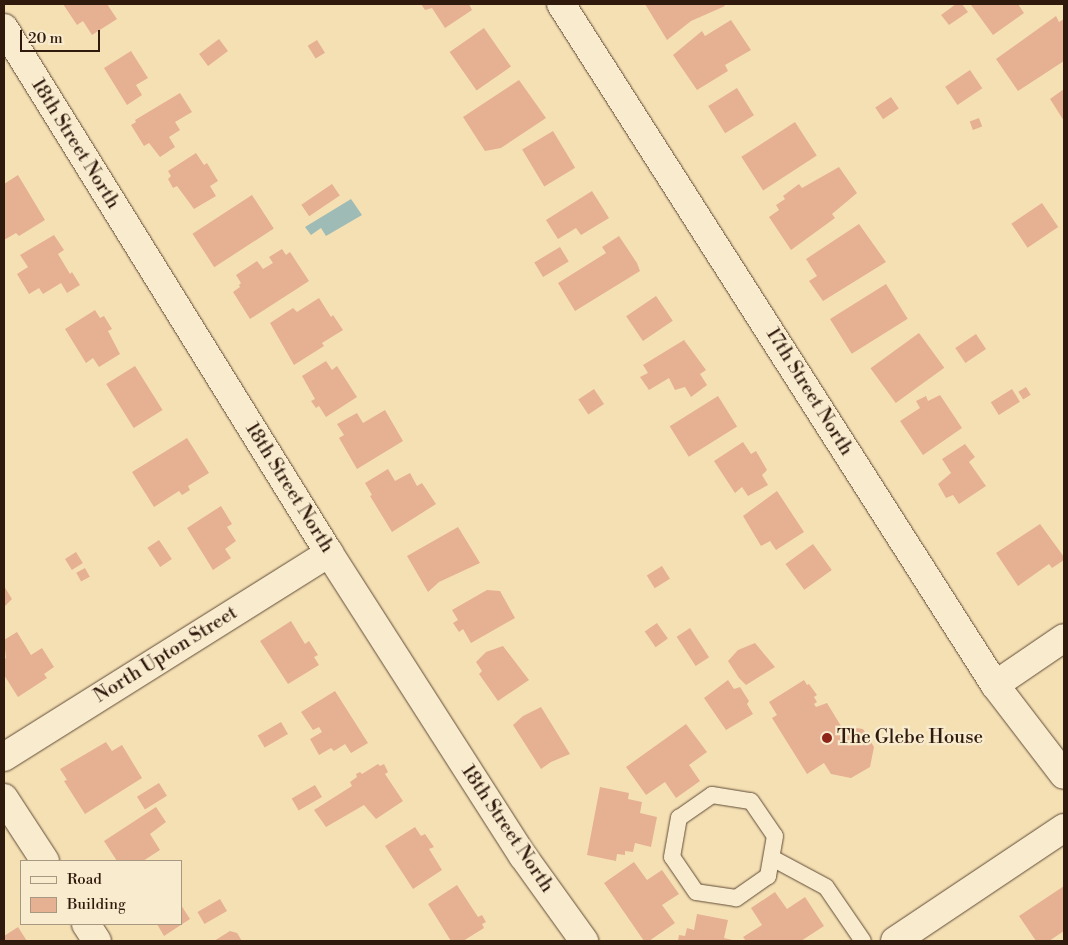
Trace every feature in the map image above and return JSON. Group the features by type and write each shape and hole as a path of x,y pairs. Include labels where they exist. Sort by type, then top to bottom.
{"street":[{"name":"17th Street North","path":"561,4 995,685 1064,775"},
{"name":"18th Street North","path":"4,28 329,553 523,856 584,941"},
{"name":"North Upton Street","path":"4,757 329,553"},
{"path":"995,685 1064,638"},
{"path":"4,798 44,860"},
{"path":"895,941 1064,828"},
{"path":"87,925 98,941"}],"lane":[{"path":"712,795 751,801 775,836 772,858 768,876 736,898 696,892 672,857 679,818 712,795"},
{"path":"772,858 826,887 863,941"}],"water":[{"path":"351,199 362,215 326,236 321,228 311,235 305,227"}],"building":[{"path":"63,4 107,4 117,19 92,35 83,21 77,25"},
{"path":"421,4 469,4 472,10 445,28 432,8 425,10"},
{"path":"645,4 723,4 725,6 691,21 667,40"},
{"path":"956,4 962,4 968,12 949,25 941,15"},
{"path":"972,4 1018,4 1024,13 993,35"},
{"path":"1056,16 1059,22 1064,19 1064,61 1018,91 996,59"},
{"path":"731,20 751,50 725,65 728,71 697,90 673,55 702,31 705,36"},
{"path":"484,28 511,67 477,91 450,52"},
{"path":"219,39 228,51 208,66 199,54"},
{"path":"317,40 325,53 316,59 308,46"},
{"path":"131,51 148,78 136,85 142,95 127,105 104,68"},
{"path":"970,70 982,88 957,105 945,87"},
{"path":"519,80 546,118 501,148 485,151 463,117"},
{"path":"737,88 754,115 725,133 708,106"},
{"path":"1064,89 1064,121 1050,99"},
{"path":"180,93 192,112 175,122 180,130 169,137 175,147 160,157 149,143 144,146 131,125 136,122 135,120"},
{"path":"891,97 899,109 883,119 875,108"},
{"path":"979,118 982,126 973,130 970,122"},
{"path":"795,122 817,156 763,190 741,157"},
{"path":"553,131 575,168 544,186 522,150"},
{"path":"196,153 204,165 207,163 218,181 210,186 216,196 194,209 177,186 173,188 168,179 171,176 168,171"},
{"path":"839,167 857,193 832,214 835,218 791,250 769,217 779,210 776,205 785,199 783,196 799,184 802,188"},
{"path":"18,175 45,220 19,236 16,233 4,240 4,184"},
{"path":"332,184 340,196 309,216 301,205"},
{"path":"592,191 609,218 581,235 576,228 558,239 546,220"},
{"path":"252,195 274,229 214,267 192,234"},
{"path":"1042,203 1058,227 1028,248 1011,224"},
{"path":"859,224 886,262 823,301 809,281 817,276 806,259"},
{"path":"54,235 64,250 58,254 70,274 72,272 80,285 67,293 61,283 43,294 39,288 29,294 17,274 28,267 20,255"},
{"path":"619,236 637,263 640,271 575,311 558,283 606,253 602,247"},
{"path":"560,247 569,262 543,277 534,262"},
{"path":"282,249 286,255 290,252 309,281 250,319 233,292 240,287 241,283 236,275 257,261 263,269 273,263 269,257"},
{"path":"886,284 908,319 852,354 830,319"},
{"path":"656,296 673,321 643,341 626,316"},
{"path":"319,298 331,317 333,315 343,330 322,343 324,346 294,365 270,323 293,308 297,312"},
{"path":"95,310 100,318 104,316 112,329 108,331 120,354 99,367 93,358 86,363 65,329"},
{"path":"919,333 944,368 896,403 870,368"},
{"path":"976,334 986,349 965,363 955,348"},
{"path":"684,340 706,370 700,374 707,385 691,397 685,387 675,390 669,378 649,390 640,377 648,373 643,365"},
{"path":"326,361 332,370 337,366 357,397 326,417 319,406 316,408 311,401 315,399 302,376"},
{"path":"135,366 163,410 134,428 106,384"},
{"path":"1026,387 1031,395 1023,399 1018,392"},
{"path":"594,389 604,404 588,415 578,400"},
{"path":"1012,389 1020,402 999,415 991,402"},
{"path":"940,395 962,428 923,455 900,421 920,408 916,401 926,396 928,401"},
{"path":"718,396 737,427 689,457 670,426"},
{"path":"385,410 403,441 357,469 339,438 344,435 337,424 357,413 363,423"},
{"path":"187,438 209,473 188,486 190,490 182,495 179,491 154,507 132,472"},
{"path":"743,442 751,454 756,451 767,470 762,475 768,485 748,496 742,487 735,493 714,461"},
{"path":"965,444 975,457 969,462 986,486 959,504 953,495 946,498 938,484 951,473 942,459"},
{"path":"388,469 395,481 410,473 417,486 422,483 436,504 392,532 370,496 372,495 365,483"},
{"path":"777,491 804,532 776,550 770,541 761,546 743,516"},
{"path":"221,506 232,524 227,527 236,541 225,549 231,558 213,570 187,528"},
{"path":"1040,524 1064,557 1064,560 1052,568 1049,564 1018,586 996,553"},
{"path":"458,527 480,563 439,582 428,592 407,556"},
{"path":"159,540 172,559 160,567 147,548"},
{"path":"813,544 832,570 804,590 785,564"},
{"path":"76,552 83,563 72,570 65,559"},
{"path":"662,566 670,579 655,588 647,576"},
{"path":"85,568 90,577 81,582 76,573"},
{"path":"4,586 12,599 4,607"},
{"path":"487,590 500,591 515,618 471,643 463,629 459,632 453,623 458,620 452,610"},
{"path":"291,621 305,644 309,641 318,655 314,657 319,665 288,684 260,641"},
{"path":"657,623 668,639 656,647 645,632"},
{"path":"690,628 709,657 696,666 677,637"},
{"path":"17,632 31,655 42,648 54,667 44,674 47,678 18,697 4,675 4,659 6,658 4,640"},
{"path":"755,643 775,667 746,685 728,661 738,650"},
{"path":"503,646 529,680 498,701 479,674 482,671 476,662 486,652"},
{"path":"728,680 734,689 740,687 749,701 747,704 753,714 726,730 704,698"},
{"name":"The Glebe House","path":"804,680 817,695 814,697 817,702 814,704 816,707 827,703 841,726 863,729 874,747 870,767 851,778 831,774 824,763 807,774 772,718 777,715 769,702"},
{"path":"335,691 368,743 351,753 345,744 334,751 331,748 319,755 310,739 322,732 319,727 313,730 301,712"},
{"path":"541,707 570,754 551,762 541,769 513,725 523,716"},
{"path":"281,722 288,734 265,748 258,736"},
{"path":"686,724 707,752 689,765 700,781 676,798 665,782 646,795 626,767"},
{"path":"106,742 112,751 122,745 142,778 85,814 64,781 67,780 60,769"},
{"path":"378,764 380,766 384,764 388,772 385,774 403,801 376,819 364,805 326,827 314,810 352,786 350,782 357,777 356,774 360,772 362,774"},
{"path":"159,783 167,796 145,809 137,797"},
{"path":"315,785 322,797 299,811 292,798"},
{"path":"600,787 629,793 628,799 642,802 640,813 657,817 651,847 635,843 633,852 625,851 625,855 617,854 616,861 587,855"},
{"path":"156,807 166,822 150,834 160,850 145,860 116,860 104,841"},
{"path":"415,827 421,836 425,834 434,847 429,849 442,870 413,889 385,846"},
{"path":"634,862 647,880 662,870 679,894 662,905 675,923 649,941 644,941 604,883"},
{"path":"457,885 478,917 482,915 486,922 482,924 484,928 463,941 451,941 428,904"},
{"path":"1064,886 1064,931 1049,941 1036,941 1019,916"},
{"path":"775,892 787,909 805,897 824,926 801,941 746,941 743,937 762,925 751,908"},
{"path":"220,899 227,911 204,924 197,912"},
{"path":"182,907 190,919 182,924"},
{"path":"697,914 728,920 724,938 737,941 678,941 679,935 685,936 687,928 694,930"},
{"path":"158,925 181,925 164,936"},
{"path":"18,927 27,941 4,941 4,936"},
{"path":"230,931 237,933 242,941 214,941"}],"place":[{"name":"The Glebe House","path":"827,738"}]}
